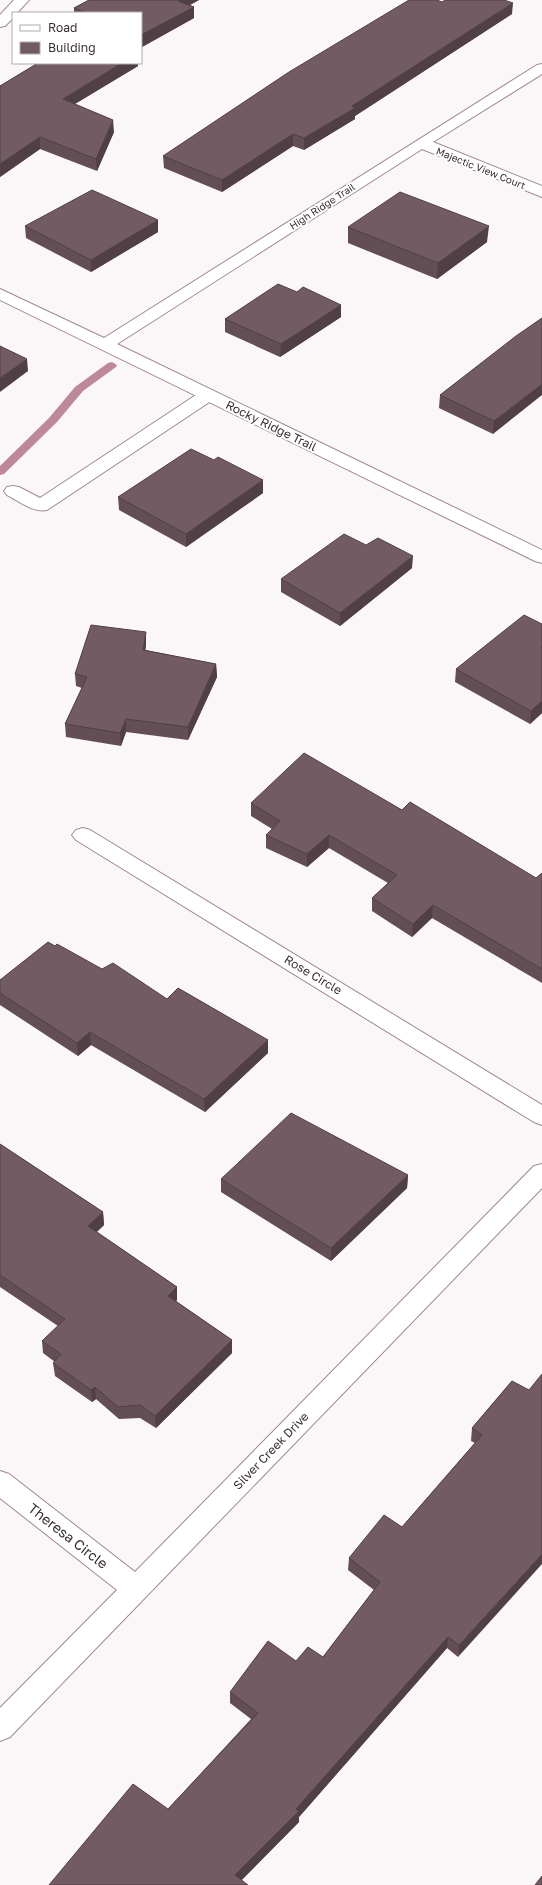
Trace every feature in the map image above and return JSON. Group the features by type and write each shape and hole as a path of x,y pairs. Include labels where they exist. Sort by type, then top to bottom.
{"street":[{"path":"0,23 22,0"},
{"name":"High Ridge Trail","path":"104,345 421,143 542,68"},
{"name":"Majectic View Court","path":"421,143 542,192"},
{"name":"Rocky Ridge Trail","path":"0,294 542,557"},
{"path":"13,491 41,506 208,395"},
{"name":"Rose Circle","path":"83,835 542,1116"},
{"name":"Silver Creek Drive","path":"0,1728 542,1173"},
{"name":"Theresa Circle","path":"0,1482 136,1589"}],"building":[{"path":"89,0 179,0 178,1 194,7 142,34 142,12 84,12 74,8"},
{"path":"409,0 437,0 442,2 445,0 504,0 513,3 352,106 355,108 304,138 293,134 222,180 163,156 289,72"},
{"path":"36,64 120,64 63,99 113,120 96,159 40,137 0,164 0,86"},
{"path":"92,190 158,220 91,260 25,226"},
{"path":"400,192 489,226 438,263 348,227"},
{"path":"278,284 297,292 303,287 341,305 281,344 225,319"},
{"path":"542,318 542,384 494,421 440,395 516,336"},
{"path":"0,346 27,359 0,378"},
{"path":"191,449 214,460 218,457 263,480 186,534 118,497"},
{"path":"344,534 366,545 378,538 413,556 340,613 281,579"},
{"path":"524,615 542,624 542,701 531,711 456,669"},
{"path":"91,625 146,632 143,650 216,664 188,727 126,719 120,733 65,724 87,677 75,674"},
{"path":"304,753 402,810 410,802 536,878 542,873 542,969 433,905 413,924 372,898 397,875 329,835 307,854 266,835 280,821 251,803"},
{"path":"48,942 55,946 57,944 102,969 113,963 167,999 178,988 268,1040 204,1099 90,1032 77,1043 0,993 0,980"},
{"path":"291,1113 408,1175 331,1248 221,1179"},
{"path":"0,1144 103,1212 88,1226 177,1287 168,1296 232,1340 155,1416 140,1405 118,1407 95,1387 91,1390 53,1363 61,1354 42,1341 65,1319 0,1275"},
{"path":"542,1374 542,1554 459,1645 448,1637 296,1809 299,1811 235,1875 248,1885 49,1885 133,1784 168,1809 258,1713 230,1692 268,1641 296,1661 308,1647 323,1657 380,1582 349,1558 384,1515 402,1527 482,1435 472,1428 512,1381 529,1390"},
{"path":"542,1876 542,1885 535,1885"}],"waterway":[{"path":"0,472 53,420 79,389 112,365"}]}
